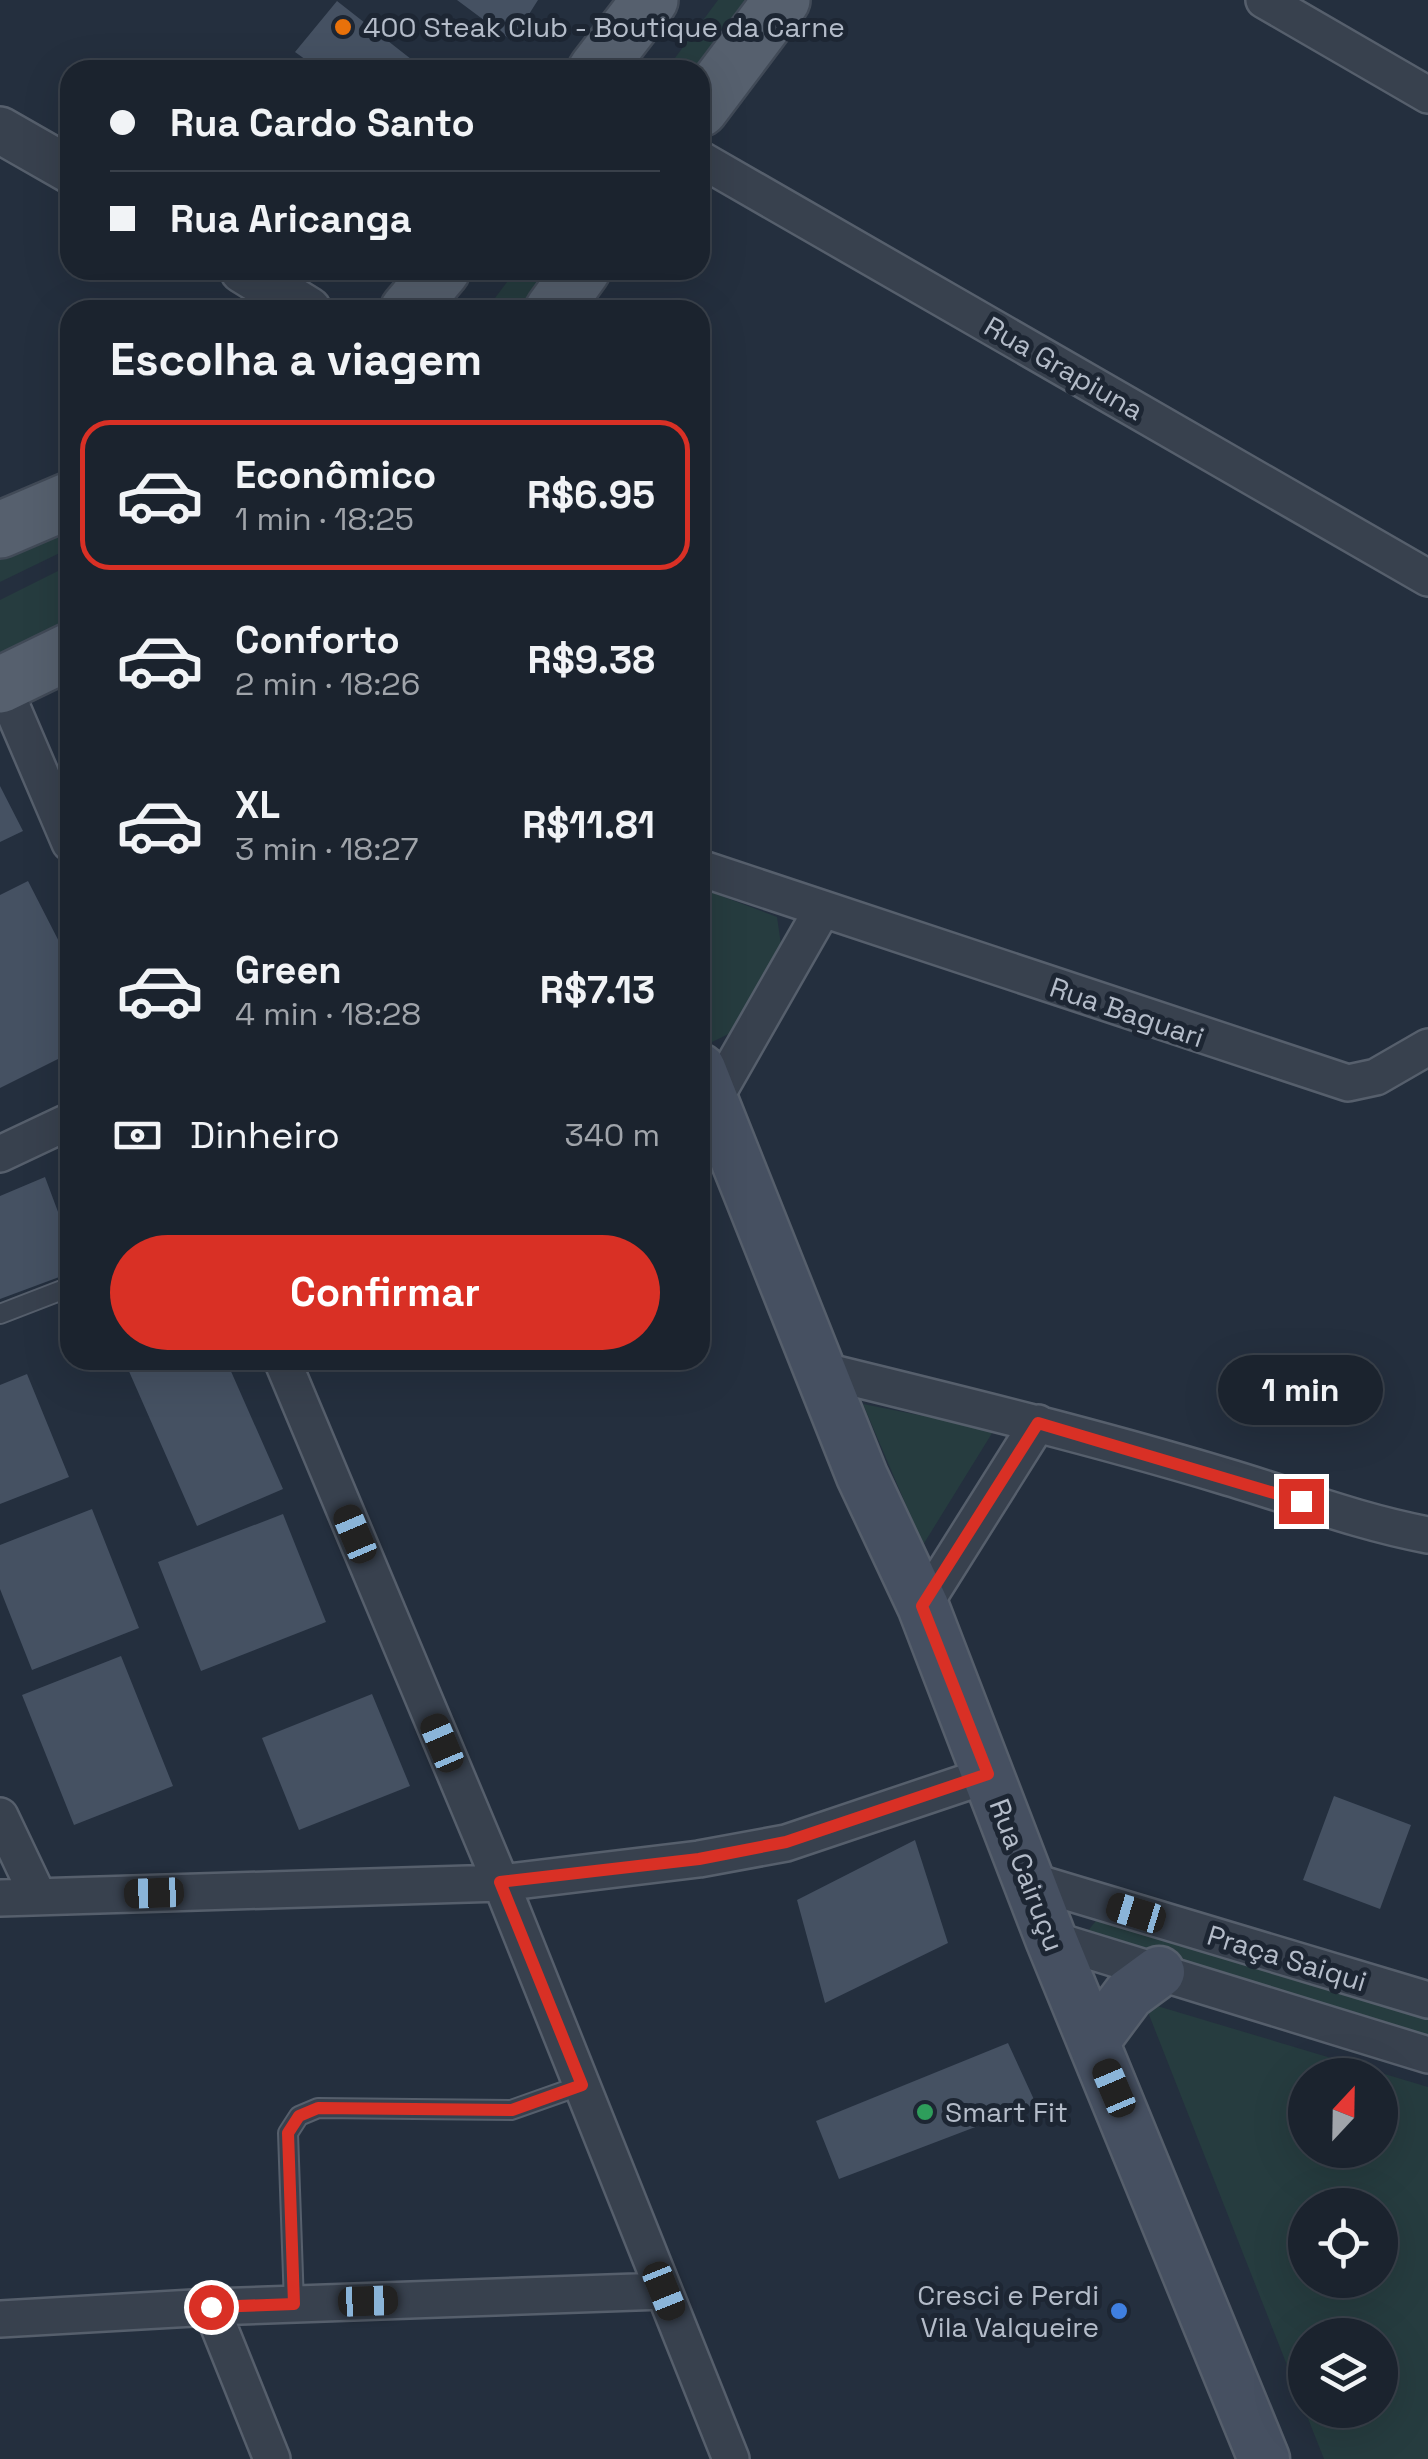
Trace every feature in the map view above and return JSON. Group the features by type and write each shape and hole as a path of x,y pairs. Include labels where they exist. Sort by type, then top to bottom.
{"main road":[{"path":"604,60 650,0"},
{"path":"710,96 782,0"},
{"path":"416,300 434,280"},
{"path":"0,530 60,504"},
{"path":"1,684 60,656"},
{"name":"Rua Cairuçu","path":"710,1095 862,1476 922,1606 1031,1881 1050,1939 1264,2459"},
{"path":"1094,2041 1129,1994 1159,1972"}],"street":[{"path":"1264,0 1428,95"},
{"path":"0,130 60,164"},
{"name":"Rua Grapiuna","path":"710,164 1428,578"},
{"path":"259,280 292,300"},
{"path":"1,684 60,820"},
{"name":"Rua Baguari","path":"710,871 1348,1083 1376,1078 1428,1047"},
{"path":"710,1079 822,910"},
{"path":"0,1154 60,1126"},
{"path":"286,1370 500,1882 731,2459"},
{"path":"820,1370 1038,1423 1226,1476 1377,1526 1428,1536"},
{"path":"922,1606 1038,1423"},
{"path":"0,1898 500,1882 699,1859 786,1842 988,1774"},
{"path":"0,1816 38,1896"},
{"name":"Praça Saiqui","path":"1031,1881 1428,2000"},
{"name":"Praça Saiqui","path":"1050,1939 1428,2055"},
{"path":"0,2320 211,2307 664,2291"},
{"path":"211,2307 272,2459"}],"lane":[{"path":"0,1314 60,1291"},
{"path":"294,2304 288,2133 299,2116 318,2108 512,2110 582,2085"}],"green space":[{"path":"718,0 778,0 710,61 673,60"},
{"path":"508,280 580,280 566,300 494,300"},
{"path":"60,472 60,553 0,582 0,502"},
{"path":"60,570 60,635 0,665 0,600"},
{"path":"710,892 777,917 783,958 743,1027 712,1042"},
{"path":"863,1404 994,1430 923,1545"},
{"path":"1099,1917 1428,2010 1428,2049 1087,1932"},
{"path":"1144,2002 1331,2058 1288,2058 1288,2168 1398,2168 1398,2078 1428,2087 1428,2459 1324,2459 1312,2428 1398,2428 1398,2318 1288,2318 1288,2368"}],"building":[{"path":"457,0 538,0 512,41"},
{"name":"400 Steak Club - Boutique da Carne","path":"337,1 412,60 306,60 295,52"},
{"path":"0,786 23,831 0,842"},
{"path":"28,881 60,943 60,1058 0,1088 0,895"},
{"path":"45,1177 60,1217 60,1277 0,1299 0,1196"},
{"path":"128,1370 230,1370 283,1489 197,1526"},
{"path":"27,1374 69,1477 0,1504 0,1385"},
{"path":"92,1509 139,1628 32,1670 0,1589 0,1545"},
{"path":"283,1514 326,1622 201,1671 158,1562"},
{"path":"121,1656 173,1786 74,1825 22,1695"},
{"path":"372,1694 410,1786 299,1830 262,1738"},
{"path":"1334,1796 1411,1825 1380,1909 1303,1880"},
{"path":"915,1840 948,1943 825,2003 797,1900"},
{"name":"Smart Fit","path":"1008,2043 1036,2104 839,2179 816,2121"}],"place":[{"name":"400 Steak Club - Boutique da Carne","path":"343,27"},
{"name":"Smart Fit","path":"925,2112"},
{"name":"Cresci e Perdi Vila Valqueire","path":"1119,2311"}],"route":[{"path":"211,2307 294,2304 288,2133 299,2116 318,2108 512,2110 582,2085 500,1882 699,1859 786,1842 988,1774 922,1606 1038,1423 1301,1501"}]}
